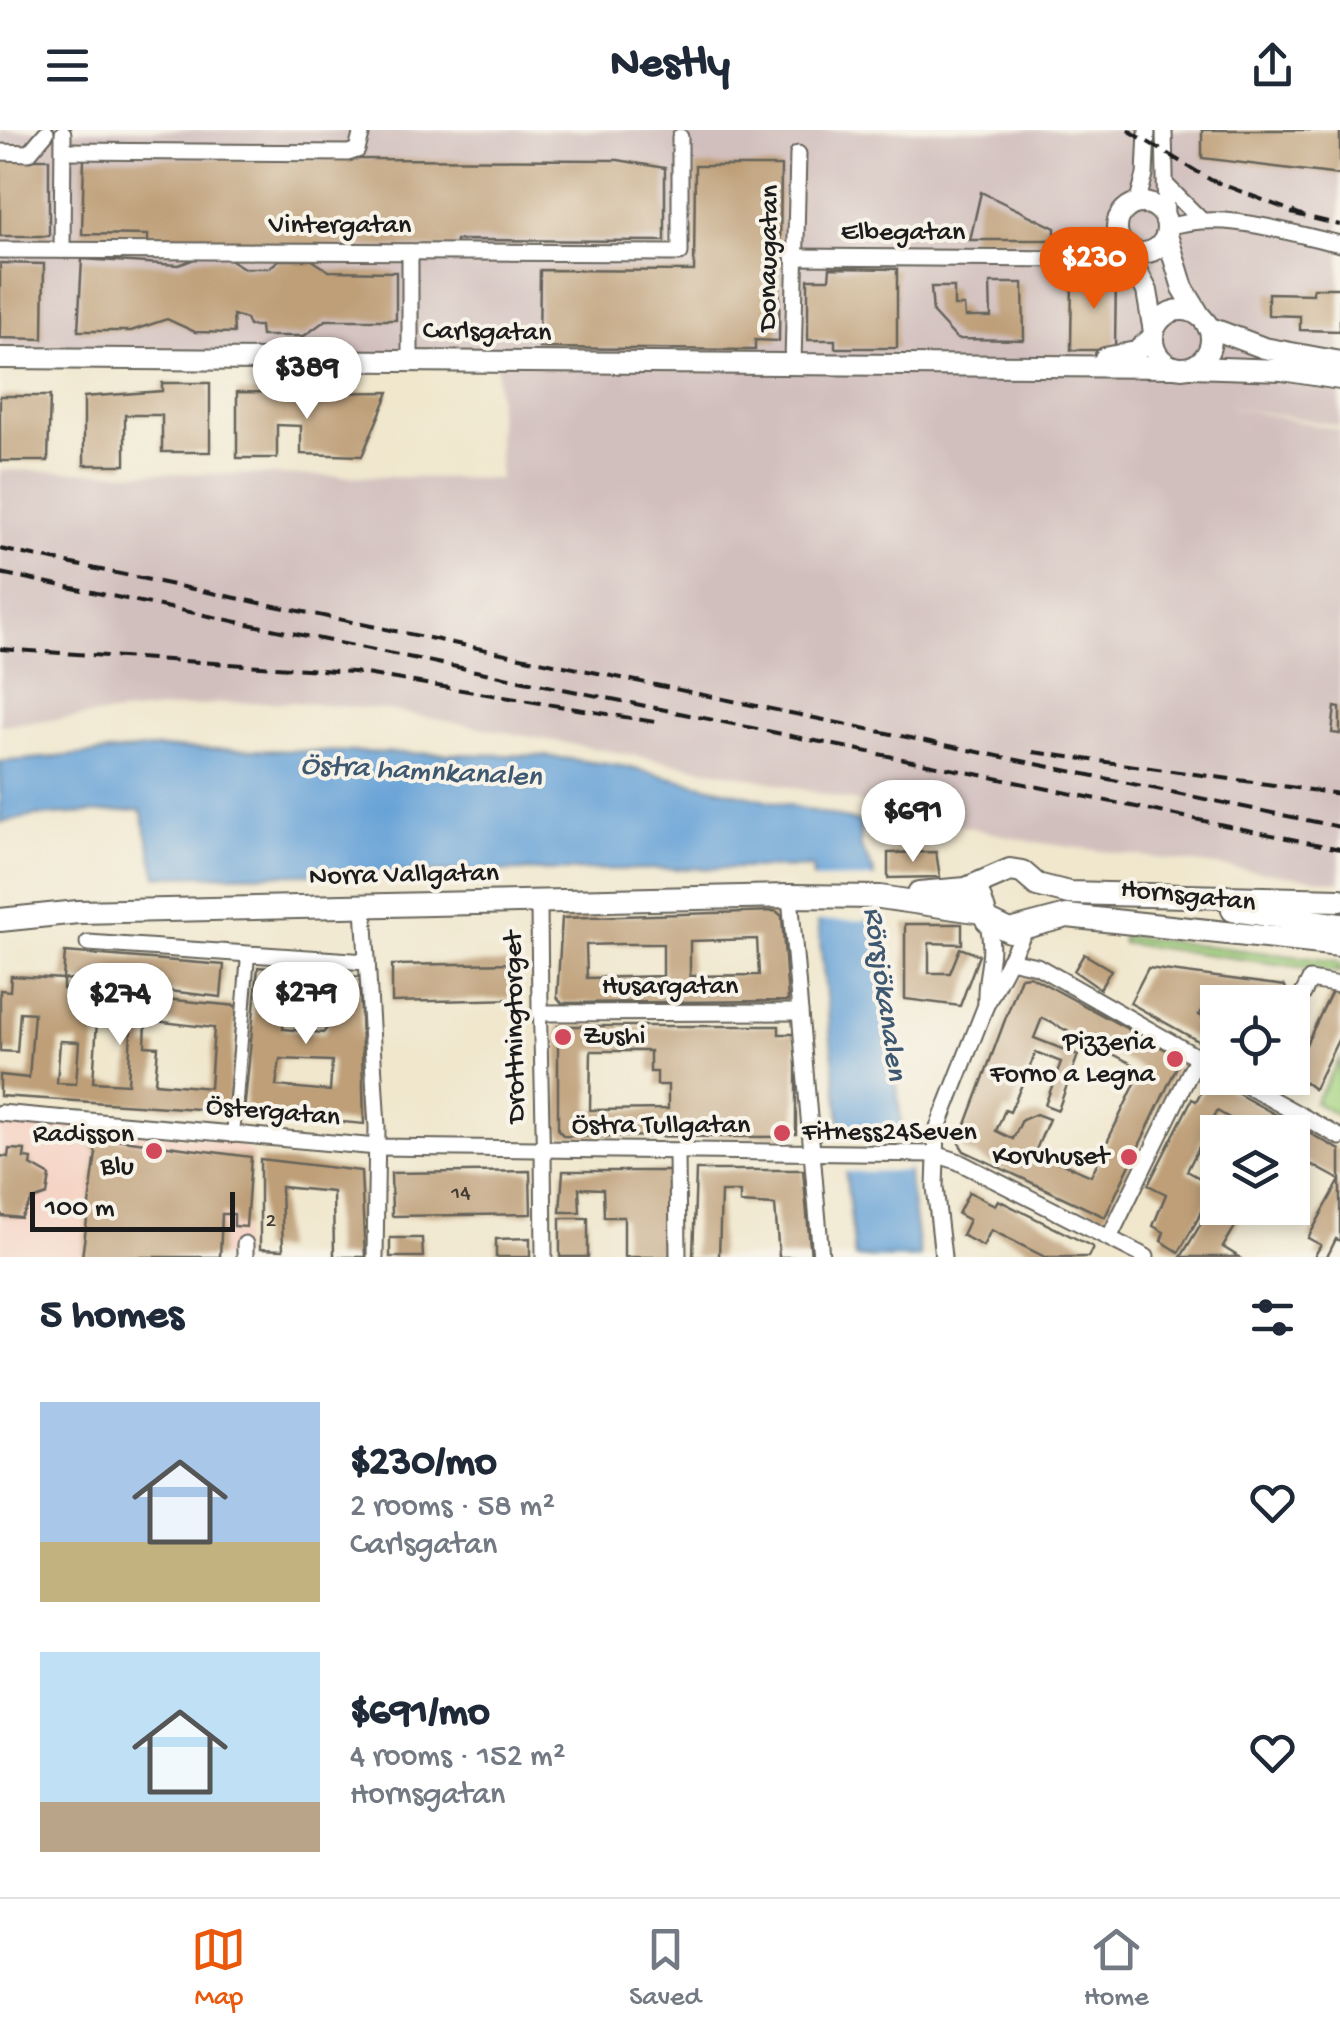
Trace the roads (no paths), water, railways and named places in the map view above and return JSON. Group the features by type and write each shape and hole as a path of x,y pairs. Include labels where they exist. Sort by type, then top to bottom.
{"main road":[{"name":"Hornsgatan","path":"880,897 966,889 1010,870 1022,872 1037,885 1069,893 1145,898 1340,900"},
{"path":"984,916 980,897 986,882"},
{"path":"1029,926 1040,909 1037,885"},
{"name":"Hornsgatan","path":"880,897 984,916 1002,930 1058,916 1337,939"},
{"name":"Norra Vallgatan","path":"0,920 78,912 880,897"},
{"path":"1145,898 1337,939"}],"street":[{"path":"1147,130 1144,175 1136,203 1118,221 1123,246 1146,291 1161,359 1182,367 1209,350 1204,322 1183,288 1167,227 1164,130"},
{"path":"0,152 29,153 46,133"},
{"path":"62,250 63,133"},
{"path":"64,151 348,154 356,150 361,135"},
{"name":"Vintergatan","path":"0,250 680,253 680,138"},
{"name":"Donaugatan","path":"793,363 798,154"},
{"path":"1166,185 1201,220"},
{"path":"1136,203 1154,206 1167,227"},
{"path":"1123,246 1130,251 1151,252 1167,227 1201,220 1269,227 1340,244"},
{"path":"410,252 410,360"},
{"name":"Elbegatan","path":"794,257 1072,259"},
{"path":"1153,334 1163,317 1174,311 1264,348 1340,362"},
{"name":"Carlsgatan","path":"974,364 1108,358 1136,352 1153,334"},
{"name":"Carlsgatan","path":"0,358 1182,367 1282,370 1340,379"},
{"path":"800,896 800,1012 821,1257"},
{"name":"Drottningtorget","path":"540,903 542,1150"},
{"path":"364,908 377,1147 375,1257"},
{"path":"984,916 994,952 985,986 986,1005"},
{"path":"942,1257 935,1154 938,1130 986,1005 1029,926"},
{"path":"88,943 366,962"},
{"path":"233,1136 248,955"},
{"path":"1009,960 1037,966 1200,1060"},
{"path":"1307,985 1310,980 1340,985"},
{"name":"Husargatan","path":"540,1013 800,1012"},
{"path":"1110,1236 1197,1058"},
{"path":"1276,1095 1340,1137"},
{"name":"Östergatan","path":"0,1112 377,1147 542,1150"},
{"path":"542,1150 544,1257"},
{"name":"Östra Tullgatan","path":"542,1150 935,1154"},
{"path":"677,1151 678,1257"},
{"path":"935,1154 1110,1236 1146,1257"}],"water":[{"path":"156,748 545,756 621,766 860,822 861,848 873,870 920,1257 855,1257 812,867 157,876 141,810 33,816 0,823 0,762"}],"railway":[{"path":"1128,130 1211,180 1302,215"},
{"path":"1291,213 1340,225"},
{"path":"0,549 1340,827"},
{"path":"0,573 1340,849"},
{"path":"0,649 353,672 655,722"},
{"path":"1033,752 1340,794"}],"place":[{"name":"Zushi","path":"563,1037"},
{"name":"Pizzeria Forno a Legna","path":"1175,1059"},
{"name":"Fitness24Seven","path":"782,1133"},
{"name":"Radisson Blu","path":"154,1151"},
{"name":"Korvhuset","path":"1129,1157"}],"water label":[{"name":"Östra hamnkanalen","path":"421,773"},
{"name":"Rörsjökanalen","path":"883,994"}]}
